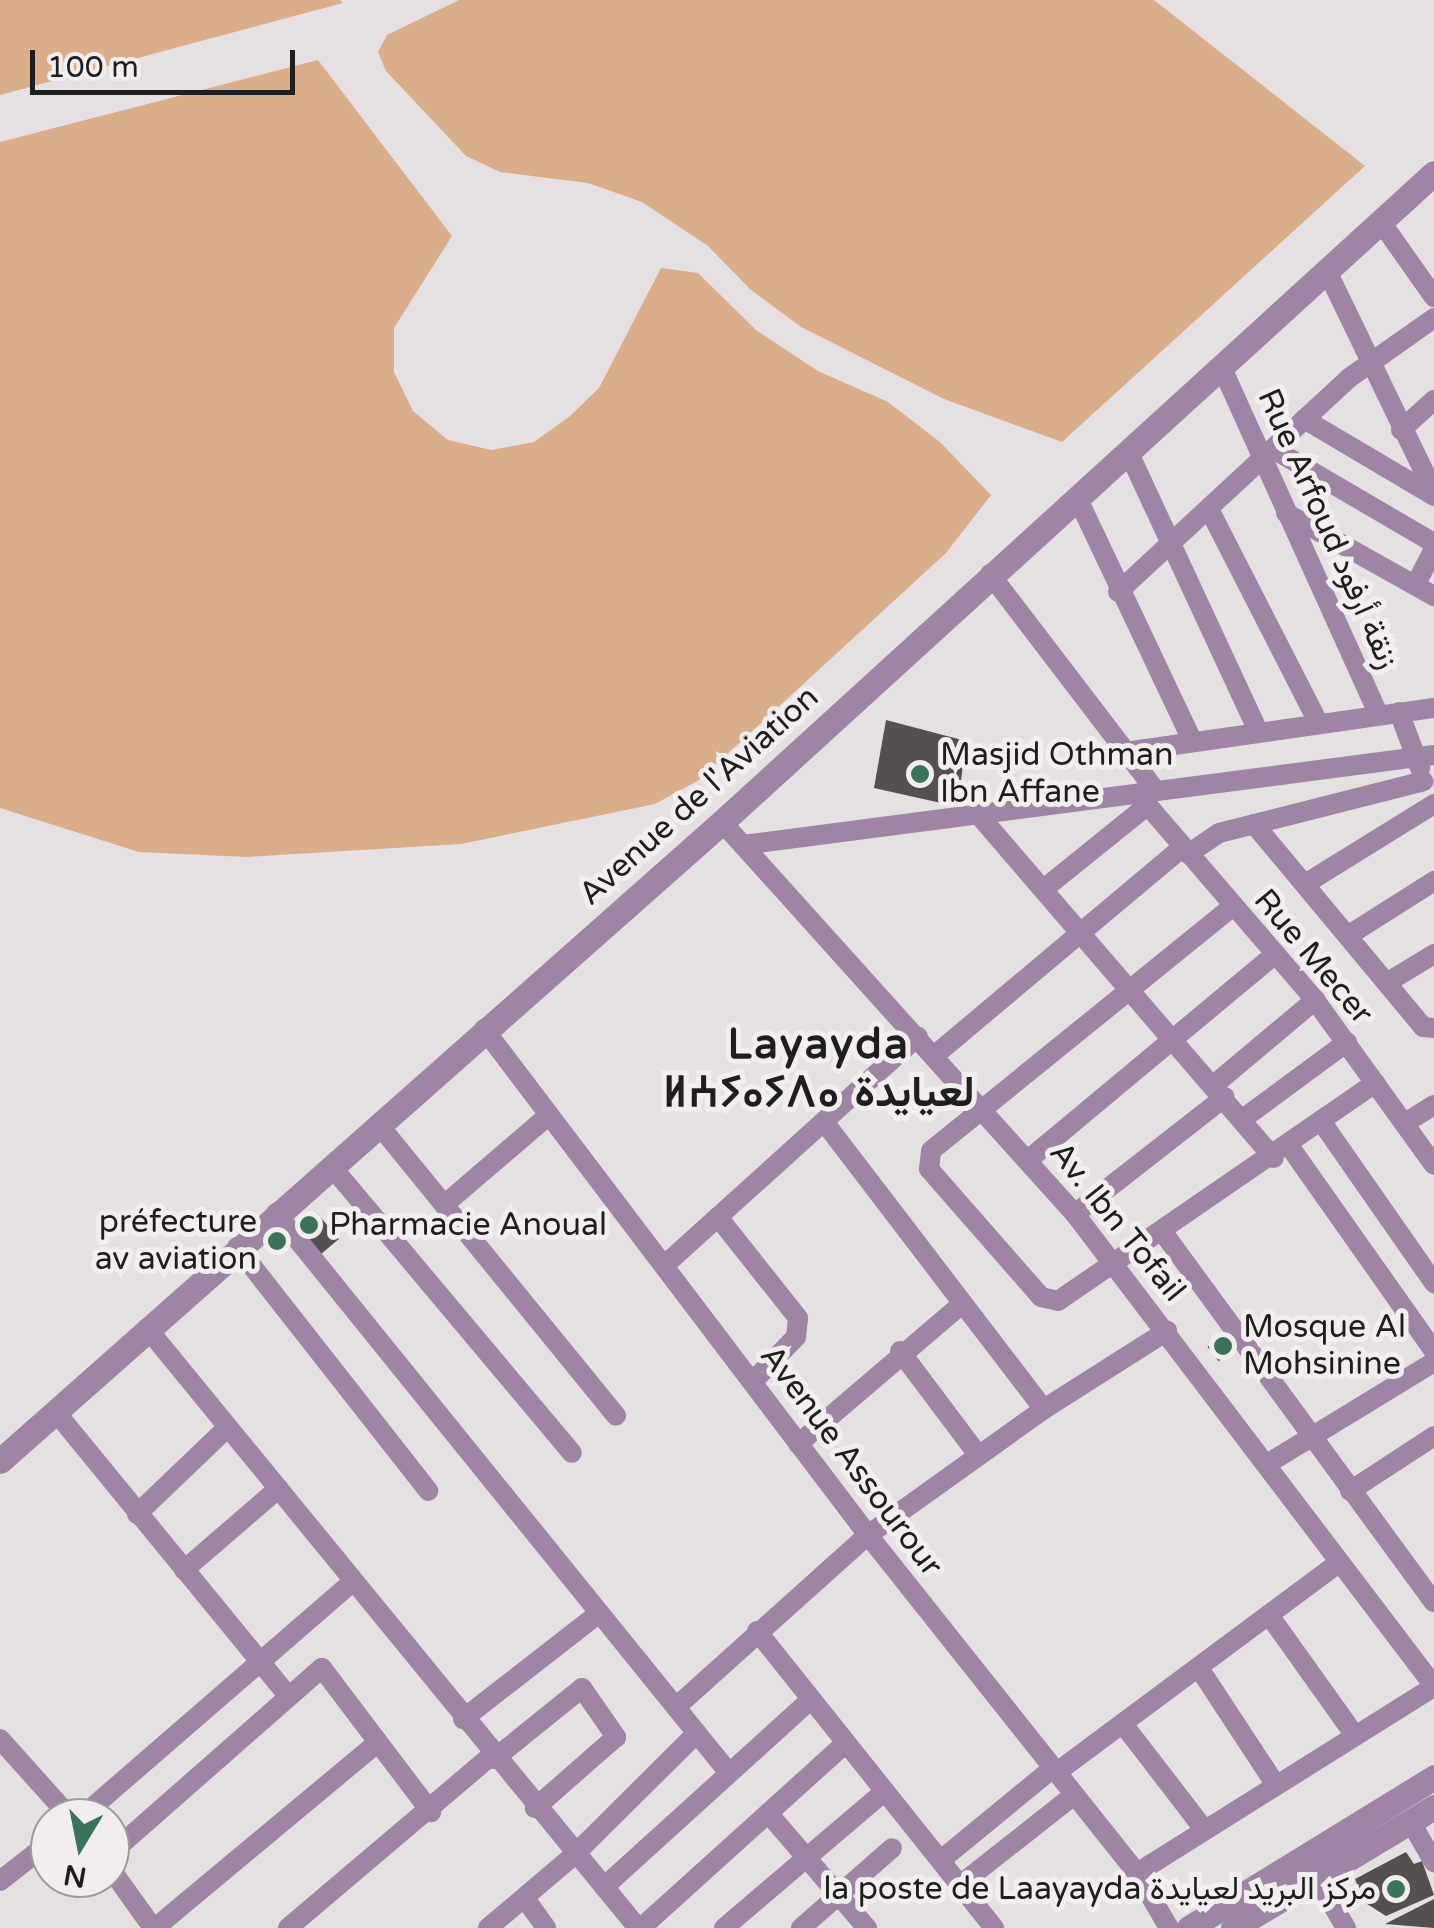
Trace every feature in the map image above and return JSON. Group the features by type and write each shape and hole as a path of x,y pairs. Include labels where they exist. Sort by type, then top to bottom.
{"street":[{"name":"Avenue de l'Aviation","path":"0,1461 237,1247 722,822 1434,173"},
{"path":"1381,222 1434,297"},
{"path":"1328,273 1370,367 1433,490"},
{"path":"1118,592 1210,511 1304,419 1434,318"},
{"name":"Rue Arfoud زنقة أرفود","path":"1222,368 1268,456 1286,514 1389,714 1425,757 1424,780 1434,803"},
{"path":"1401,430 1434,400"},
{"path":"1304,419 1433,490"},
{"path":"1128,450 1169,548 1258,731"},
{"path":"1268,456 1434,546 1425,590 1286,514"},
{"path":"1078,497 1118,592 1192,740"},
{"path":"1210,511 1320,724"},
{"name":"Rue Mecer","path":"990,574 1132,751 1148,797 1185,851 1316,1000 1434,1166"},
{"path":"1132,751 1434,708"},
{"path":"742,845 977,813 1148,797 1425,757"},
{"path":"936,1055 1081,928 1185,851 1219,833 1424,780"},
{"path":"1045,888 1148,797"},
{"path":"1305,884 1434,803"},
{"path":"977,813 1081,928 1169,1039 1282,1152 1434,1352"},
{"name":"Av. Ibn Tofail","path":"722,822 936,1055 1075,1214 1434,1687"},
{"path":"1254,824 1422,1027 1434,1028"},
{"path":"1349,935 1434,881"},
{"path":"1232,907 931,1151 929,1168 1041,1297 1065,1299 1282,1152 1375,1083"},
{"path":"1388,982 1434,954"},
{"path":"1028,1160 1274,955"},
{"path":"1075,1214 1220,1090 1316,1000"},
{"name":"Avenue Assourour","path":"484,1030 667,1263 868,1535 1136,1873 1169,1928"},
{"path":"667,1263 918,1036"},
{"path":"1244,1118 1348,1042"},
{"path":"1405,1123 1434,1106"},
{"path":"444,1205 548,1116"},
{"path":"1321,1121 1434,1283"},
{"path":"825,1123 1044,1409"},
{"path":"379,1125 616,1416"},
{"path":"332,1167 572,1453"},
{"path":"276,1213 729,1773"},
{"path":"718,1217 798,1318 796,1337 753,1382"},
{"path":"1162,1231 1310,1439 1434,1602"},
{"path":"237,1247 428,1491"},
{"path":"798,1444 900,1351 961,1305"},
{"path":"147,1328 226,1428 280,1488 493,1758 640,1928 846,1743"},
{"path":"676,1707 868,1535 1044,1409 1167,1332"},
{"path":"900,1351 978,1455"},
{"path":"1267,1464 1434,1362"},
{"path":"55,1411 288,1696"},
{"path":"137,1514 226,1428"},
{"path":"1350,1491 1434,1436"},
{"path":"184,1570 280,1488"},
{"path":"1414,1574 1434,1561"},
{"path":"941,1860 1055,1770 1340,1562"},
{"path":"103,1798 352,1582"},
{"path":"463,1720 599,1613"},
{"path":"1269,1614 1354,1734"},
{"path":"757,1632 994,1928"},
{"path":"130,1836 322,1668 431,1812"},
{"path":"1199,1668 1274,1782"},
{"path":"1136,1873 1274,1782 1434,1687"},
{"path":"288,1928 582,1688 616,1737 535,1808"},
{"path":"604,1887 811,1699"},
{"path":"1123,1724 1204,1828"},
{"path":"488,1928 526,1900 697,1733"},
{"path":"0,1739 52,1798"},
{"path":"130,1895 154,1928 378,1742"},
{"path":"1189,1928 1434,1777"},
{"path":"724,1928 885,1790"},
{"path":"961,1884 1074,1795"},
{"path":"1234,1928 1434,1806"},
{"path":"768,1813 866,1928"},
{"path":"1410,1821 1434,1862"},
{"path":"801,1928 892,1848"},
{"path":"0,1882 30,1858"},
{"path":"1316,1877 1346,1928"},
{"path":"526,1900 546,1928"}],"shaded area":[{"path":"0,0 340,0 343,3 0,95"},
{"path":"459,0 1154,0 1365,166 1062,442 944,399 801,327 750,289 708,246 642,202 588,183 500,172 466,156 386,71 378,52 387,35"},
{"path":"318,60 452,236 394,328 394,372 413,411 448,440 491,450 534,442 570,416 599,388 661,268 698,273 756,330 818,371 888,402 940,442 991,495 946,553 699,780 655,804 461,844 247,857 139,852 0,808 0,142"}],"building":[{"name":"Masjid Othman Ibn Affane","path":"886,720 966,741 960,789 953,788 950,805 874,788"},
{"path":"317,1213 339,1239 317,1258 295,1232"},
{"name":"Mosque Al Mohsinine","path":"1228,1331 1239,1345 1219,1361 1208,1347"},
{"name":"la poste de Laayayda مركز البريد لعيايدة","path":"1406,1852 1414,1864 1422,1861 1434,1895 1386,1916 1364,1902 1355,1879"},
{"path":"1434,1899 1434,1928 1385,1924"}],"place":[{"name":"Masjid Othman Ibn Affane","path":"920,774"},
{"name":"Pharmacie Anoual","path":"309,1225"},
{"name":"préfecture av aviation","path":"277,1241"},
{"name":"Mosque Al Mohsinine","path":"1223,1346"},
{"name":"la poste de Laayayda مركز البريد لعيايدة","path":"1396,1889"}],"district":[{"name":"Layayda ⵍⵄⵢⴰⵢⴷⴰ لعيايدة","path":"819,1069"}]}
